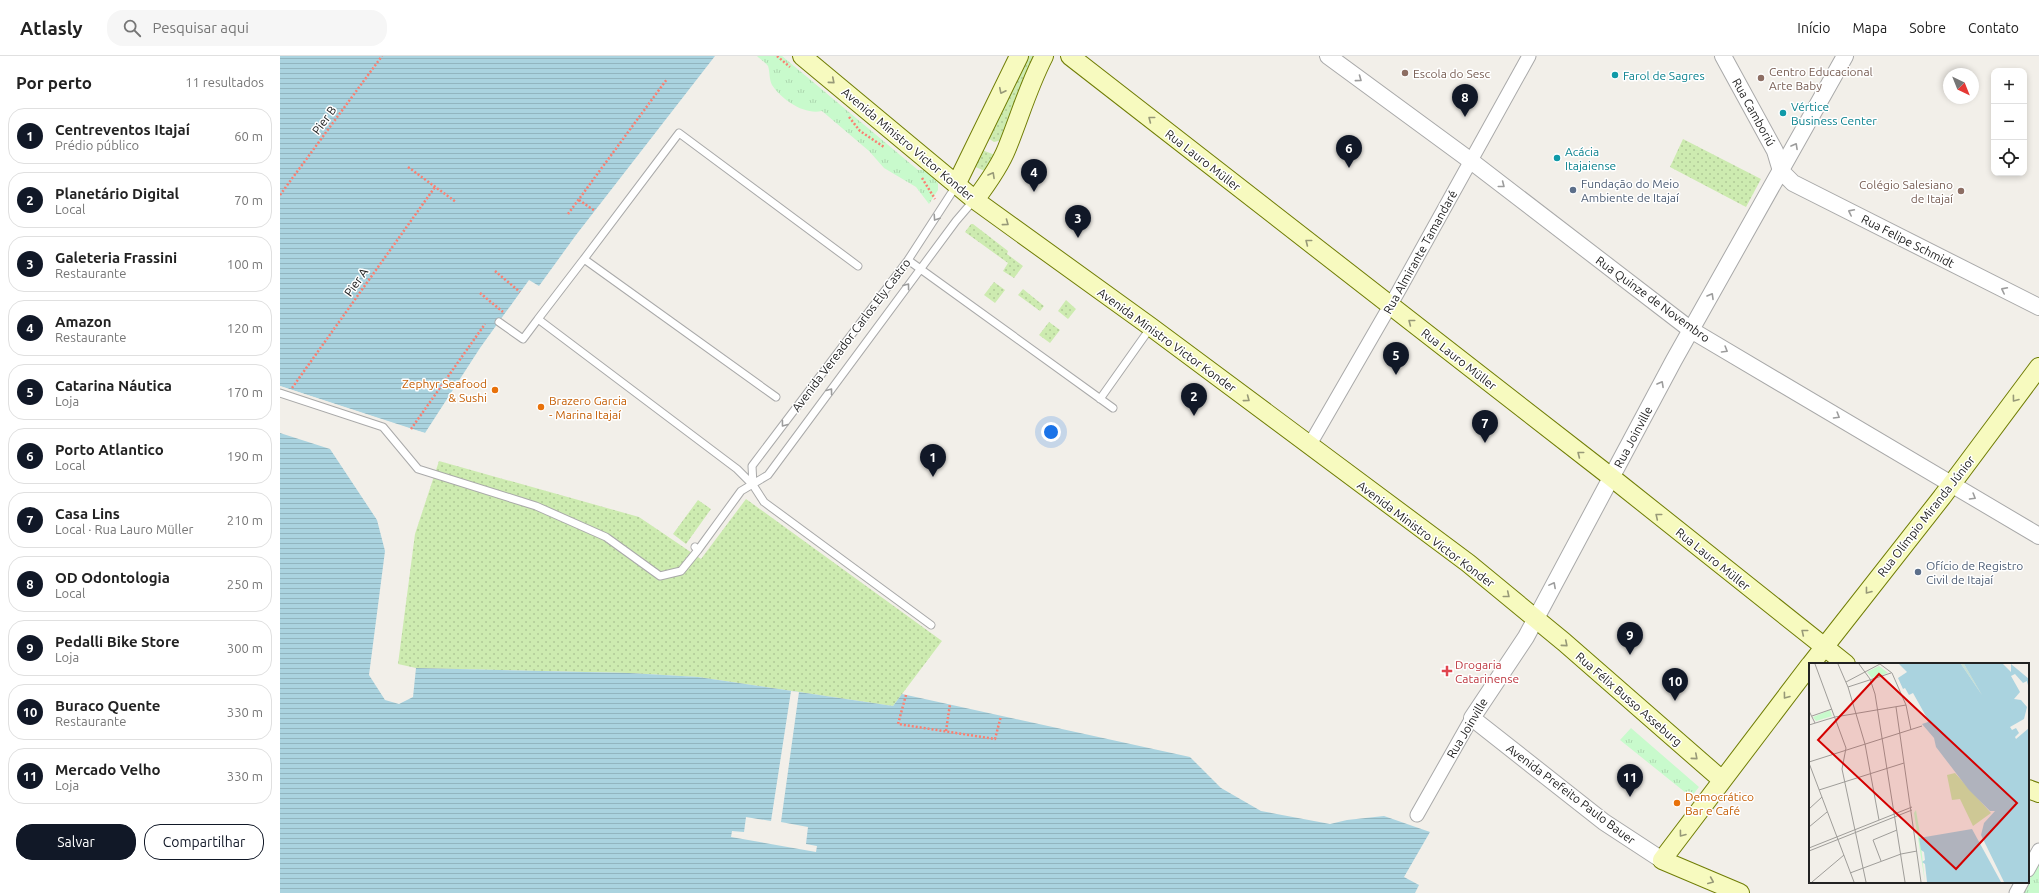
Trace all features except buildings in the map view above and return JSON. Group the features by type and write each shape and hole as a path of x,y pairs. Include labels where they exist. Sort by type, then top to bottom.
{"main road":[{"path":"956,185 1019,56"},
{"path":"975,200 990,180 1007,148 1025,96 1044,56"},
{"name":"Rua Lauro Müller","path":"1070,56 1611,477 1845,663"},
{"name":"Avenida Ministro Victor Konder","path":"798,64 975,200 1151,327 1468,563 1535,619"},
{"path":"979,138 983,146 990,151 999,152 1007,148"},
{"name":"Rua Olímpio Miranda Júnior","path":"1811,663 1951,484 2039,367"},
{"name":"Rua Félix Busso Asseburg","path":"1535,619 1722,780"},
{"name":"Rua Olímpio Miranda Júnior","path":"1662,860 1809,665"},
{"path":"2029,789 2039,794"},
{"name":"Avenida Prefeito Paulo Bauer","path":"1662,860 1740,893"}],"street":[{"name":"Rua Quinze de Novembro","path":"1328,56 1471,161 1691,330 2039,536"},
{"name":"Rua Almirante Tamandaré","path":"1309,446 1390,305 1529,56"},
{"name":"Rua Camboriú","path":"1723,56 1775,151 1781,171"},
{"name":"Rua Joinville","path":"1417,815 1472,718 1526,637 1691,330 1845,56"},
{"name":"Rua Felipe Schmidt","path":"1781,171 1793,183 2039,307"},
{"name":"Avenida Prefeito Paulo Bauer","path":"1472,718 1604,822 1662,860"},
{"path":"2029,868 2039,850"},
{"path":"2016,893 2021,883"}],"lane":[{"path":"499,322 523,339 679,133 858,266"},
{"name":"Avenida Vereador Carlos Ely Castro","path":"753,485 752,466 908,260 956,185"},
{"name":"Avenida Vereador Carlos Ely Castro","path":"280,393 383,427 418,468 536,506 606,537 660,576 681,571 696,548 741,491 753,485 768,474 956,221 975,200"},
{"path":"584,259 776,397"},
{"path":"908,260 1113,408"},
{"path":"538,319 737,469 753,485 764,502 931,625"},
{"path":"1100,399 1151,327"}],"path":[{"name":"Pier B","path":"280,195 382,56"},
{"path":"777,56 798,64"},
{"path":"568,214 667,79"},
{"path":"845,114 860,131 885,148"},
{"path":"408,167 456,202"},
{"path":"919,175 924,180 941,210"},
{"name":"Pier A","path":"292,388 435,187"},
{"path":"579,200 595,211"},
{"path":"495,271 520,292"},
{"path":"480,293 505,314"},
{"path":"411,429 485,324"},
{"path":"906,695 898,724 995,739 1002,716"},
{"path":"946,731 950,704"}],"green space":[{"path":"757,56 782,56 918,170 925,170 938,183 938,190 929,204 916,187 884,168 869,151 822,111 808,111 787,101 772,85 768,66"},
{"path":"1028,56 1036,56 1002,140 994,142 988,138"},
{"path":"1683,139 1761,179 1746,207 1670,167"},
{"path":"982,150 995,155 985,171 973,166"},
{"path":"971,224 1008,251 1007,254 1023,266 1014,278 1003,271 1008,263 965,232"},
{"path":"994,282 1005,290 995,303 984,295"},
{"path":"1023,289 1044,306 1040,311 1018,295"},
{"path":"1066,300 1076,309 1068,319 1058,311"},
{"path":"1049,322 1060,330 1050,343 1039,335"},
{"path":"439,461 639,517 701,559 746,499 942,641 893,706 698,677 629,673 416,668 398,664 415,534"},
{"path":"698,500 711,509 686,544 673,534"},
{"path":"1631,728 1699,787 1691,797 1620,740"},
{"path":"2039,862 2039,893 2022,893 2027,883 2029,883"}],"water":[{"path":"280,56 715,56 576,235 539,286 529,280 480,348 425,433 280,386"},
{"path":"280,433 330,449 377,520 385,551 369,675 385,700 399,704 413,697 416,668 629,673 698,677 893,706 902,694 1190,757 1221,788 1261,811 1330,824 1347,820 1384,816 1430,832 1404,877 1419,885 1415,893 280,893"}],"pier":[{"path":"280,386 425,433 425,435 280,388"},
{"path":"791,691 799,692 781,822 808,827 806,844 817,846 816,852 731,837 732,831 744,832 746,817 771,821"}],"place":[{"name":"Escola do Sesc","path":"1405,73"},
{"name":"Farol de Sagres","path":"1615,75"},
{"name":"Centro Educacional Arte Baby","path":"1761,78"},
{"name":"Vértice Business Center","path":"1783,113"},
{"name":"OD Odontologia","path":"1465,117"},
{"name":"Acácia Itajaiense","path":"1557,158"},
{"name":"Porto Atlantico","path":"1349,168"},
{"name":"Fundação do Meio Ambiente de Itajaí","path":"1573,190"},
{"name":"Colégio Salesiano de Itajaí","path":"1961,191"},
{"name":"Amazon","path":"1034,192"},
{"name":"Galeteria Frassini","path":"1078,238"},
{"name":"Catarina Náutica","path":"1396,375"},
{"name":"Zephyr Seafood & Sushi","path":"495,390"},
{"name":"Brazero Garcia - Marina Itajaí","path":"541,407"},
{"name":"Planetário Digital","path":"1194,416"},
{"name":"Casa Lins","path":"1485,443"},
{"name":"Centreventos Itajaí","path":"933,477"},
{"name":"Ofício de Registro Civil de Itajaí","path":"1918,572"},
{"name":"Pedalli Bike Store","path":"1630,655"},
{"name":"Drogaria Catarinense","path":"1447,671"},
{"name":"Buraco Quente","path":"1675,701"},
{"name":"Mercado Velho","path":"1630,797"},
{"name":"Democrático Bar e Café","path":"1677,803"}]}
